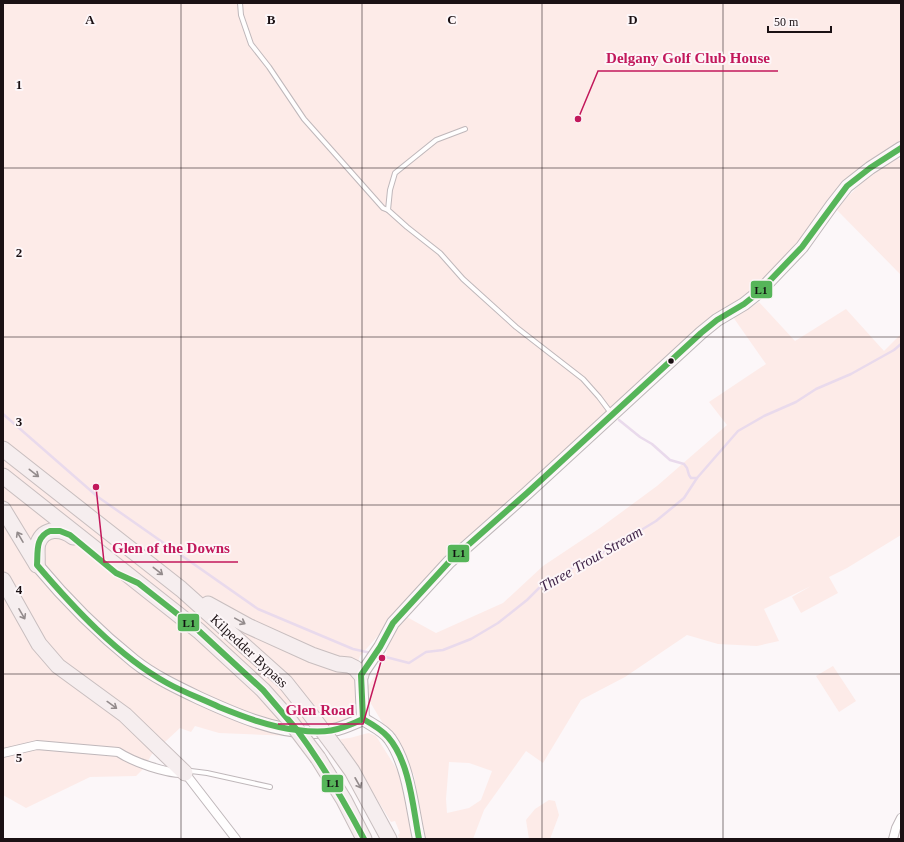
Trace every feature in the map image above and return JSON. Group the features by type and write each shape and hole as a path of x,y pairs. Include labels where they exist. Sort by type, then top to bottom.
{"highway":[{"path":"3,449 181,589 248,626 312,655 355,668 361,674"},
{"path":"3,476 138,583"},
{"path":"3,509 38,565"},
{"path":"38,565 38,544 42,536 50,531 62,530 116,573 138,583"},
{"path":"3,580 39,644 58,666 125,715 185,773"},
{"name":"Kilpedder Bypass","path":"138,583 199,631 263,690 287,717 318,758 344,800 364,839"},
{"name":"Kilpedder Bypass","path":"181,589 285,682 338,750 352,771 389,839"}],"main road":[{"path":"363,719 361,674 380,647 393,623 449,562 527,494 700,333 717,320 744,304 759,292 802,247 847,186 870,168 901,148"},
{"path":"38,565 63,596 89,621 134,661 167,683 224,709 275,728 311,732 340,730 363,719"},
{"path":"363,719 385,733 390,739 403,764 420,839"}],"street":[{"path":"3,753 37,745 118,752 128,758 175,773 185,773 236,839"},
{"path":"893,839 901,818"}],"lane":[{"path":"240,3 241,14 251,44 269,67 304,119 383,208 388,210 440,253 463,279 516,327 583,379 612,415"},
{"path":"388,210 390,190 395,173 436,140 465,129"},
{"path":"185,773 191,771 208,773 270,787"}],"shaded area":[{"path":"3,3 901,3 901,143 884,154 756,288 738,302 710,318 525,488 458,546 360,656 353,675 358,693 358,714 339,727 292,736 219,733 195,726 191,732 180,728 152,754 143,769 136,776 90,777 26,808 3,795"},
{"path":"897,157 901,161 901,275 836,209 873,171"},
{"path":"759,302 795,341 846,309 884,351 901,334 901,535 847,568 829,577 838,593 801,613 792,597 811,586 764,609 779,641 757,646 718,644 687,635 625,677 581,700 543,763 526,751 484,810 473,839 424,839 414,775 370,702 368,686 385,660 388,644 405,616 436,633 503,603 543,566 600,528 657,486 727,425 709,402 766,364 733,317","holes":["449,762 469,763 492,771 481,800 469,808 447,813 446,799"]},
{"path":"833,666 856,701 839,712 816,676"},
{"path":"369,733 376,736 401,776 416,839 399,839 398,835 400,833 395,821 391,822 340,739 351,738"},
{"path":"549,800 555,801 559,815 550,839 529,839 526,820 535,809"}],"waterway":[{"name":"Three Trout Stream","path":"378,655 409,663 426,652 443,650 471,639 498,623 527,600 545,582 610,549 656,521 684,498 697,478 738,431 764,416 796,402 816,389 851,374 894,350 901,344"},
{"name":"Three Trout Stream","path":"3,414 98,497 258,609 353,649 371,653"},
{"path":"619,420 640,437 652,444 670,460 684,464 691,478 697,478"}],"transit line":[{"name":"L1","path":"363,719 361,675 380,647 393,623 449,562 527,493 701,333 717,320 744,304 759,292 802,247 847,186 870,168 901,148"},
{"name":"L1","path":"50,531 60,531 70,535 116,573 138,583 199,631 263,690 297,730 267,724 219,707 167,683 131,659 97,630 37,565 38,545 42,537 50,531"},
{"name":"L1","path":"297,730 316,732 339,729 363,719"},
{"name":"L1","path":"363,719 388,737 401,759 410,786 419,839"},
{"name":"L1","path":"297,730 333,783 364,839"}],"place":[{"name":"Delgany Golf Club House","path":"578,119"},
{"name":"Glen of the Downs","path":"96,487"},
{"name":"Glen Road","path":"382,658"}]}
